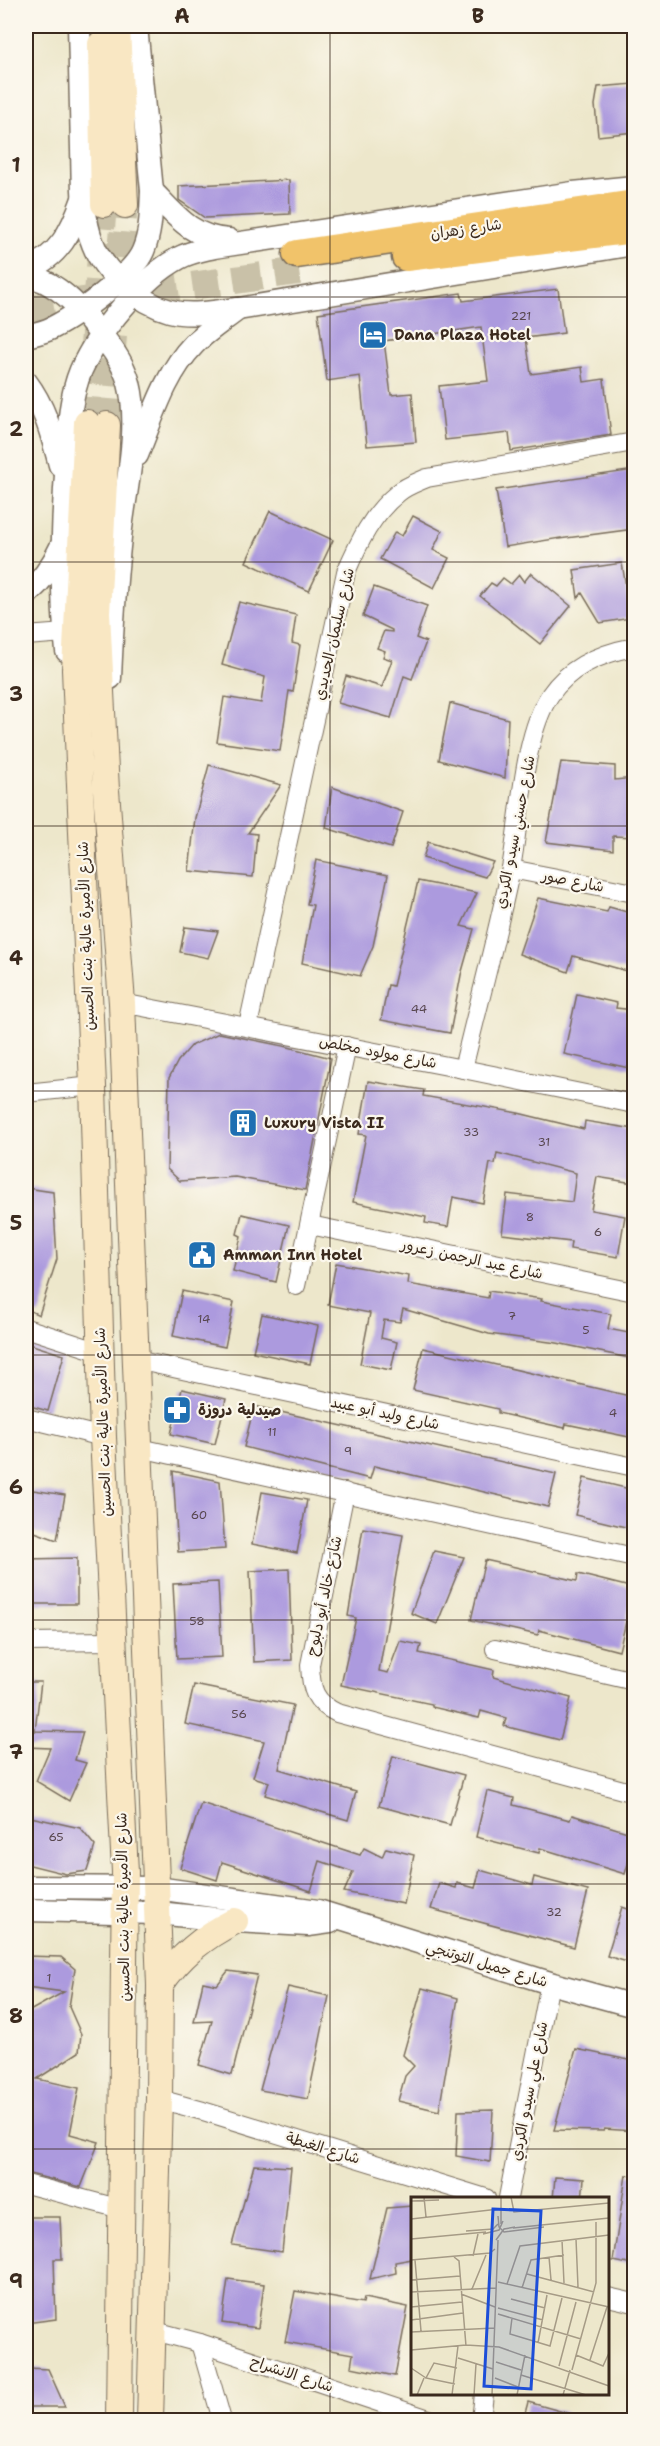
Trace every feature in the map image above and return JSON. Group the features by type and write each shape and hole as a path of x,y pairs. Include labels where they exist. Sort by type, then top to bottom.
{"main road":[{"path":"101,26 104,202"},
{"path":"104,202 117,26"},
{"name":"شارع زهران","path":"634,204 298,262 634,229"},
{"name":"شارع الأميرة عالية بنت الحسين","path":"119,2421 126,1912 103,1437 93,1086 75,670 97,424 98,613 106,790 122,1003 160,1985 150,2421"},
{"path":"160,1985 174,1964 192,1947 213,1932 235,1921"}],"street":[{"path":"79,26 104,202 87,225 93,244 98,255 128,287 148,302 172,312 195,314 238,309 634,244"},
{"path":"81,795 65,633 61,546 69,413 81,372 128,287 131,270 142,252 151,217 152,191 136,26"},
{"path":"26,336 51,328 80,309 161,271 188,254 214,247 573,193 634,188"},
{"path":"152,191 185,225 208,238 252,241"},
{"path":"26,269 44,261 61,246 75,221 104,202"},
{"path":"26,276 53,288 80,309 123,366 129,384 133,422 113,614 106,790"},
{"path":"128,470 138,454 165,388 179,362 196,342 238,309"},
{"path":"26,382 46,416 65,484"},
{"name":"شارع سليمان الحديدي","path":"248,1026 346,572 363,534 399,492 427,478 634,441"},
{"path":"26,595 40,583 61,546"},
{"path":"26,636 65,633"},
{"name":"شارع حسني سيدو الكردي","path":"463,1069 511,868 535,728 549,696 567,675 612,651 634,647"},
{"name":"شارع صور","path":"511,868 634,893"},
{"name":"شارع مولود مخلص","path":"122,1003 248,1026 634,1104"},
{"path":"296,1286 347,1046"},
{"path":"26,1093 93,1086"},
{"name":"شارع عبد الرحمن زعرور","path":"310,1225 634,1292"},
{"path":"26,1328 100,1352"},
{"name":"شارع وليد أبو عبيد","path":"136,1360 634,1467"},
{"path":"26,1418 103,1437"},
{"path":"140,1448 634,1557"},
{"name":"شارع خالد أبو دلبوح","path":"345,1492 310,1665 311,1686 324,1707 348,1716 634,1793"},
{"path":"26,1642 114,1641"},
{"path":"495,1649 634,1681"},
{"path":"26,1887 125,1887 157,1901"},
{"path":"26,1910 126,1912 157,1901"},
{"name":"شارع جميل التوتنجي","path":"157,1901 235,1921 308,1925 329,1923 339,1919"},
{"name":"شارع جميل التوتنجي","path":"157,1901 318,1911 550,1983 634,2006"},
{"name":"شارع علي سيدو الكردي","path":"508,2197 550,1983"},
{"name":"شارع الغبطة","path":"159,2099 480,2197"},
{"path":"26,2184 122,2209"},
{"path":"609,2297 634,2303"},
{"name":"شارع الانشراح","path":"151,2330 200,2343 432,2421"},
{"path":"200,2343 222,2421"},
{"path":"481,2421 484,2395"}],"building":[{"path":"634,84 634,132 598,136 595,105 598,87"},
{"path":"289,180 290,214 205,218 179,200 179,186"},
{"path":"558,289 564,333 526,338 531,374 582,367 584,382 604,379 611,435 511,451 509,433 445,440 439,386 488,381 481,327 384,341 391,395 412,393 416,442 367,446 360,376 327,381 318,313 461,293 463,301"},
{"path":"634,470 634,529 505,547 496,490"},
{"path":"270,511 333,540 309,591 246,562"},
{"path":"413,516 442,531 433,550 449,558 434,588 380,559 395,532 402,536"},
{"path":"622,563 631,618 600,623 582,593 578,598 574,570"},
{"path":"531,573 571,606 540,644 480,596 491,583 496,586 503,578 511,584 519,575 524,582"},
{"path":"374,587 427,606 416,638 426,642 412,679 404,676 391,718 338,703 346,676 382,687 392,660 383,657 385,651 377,648 384,631 392,632 392,630 363,616"},
{"path":"239,602 296,615 292,643 300,645 293,692 289,691 280,751 217,742 224,697 261,703 265,677 222,665"},
{"path":"450,703 508,719 505,778 439,760"},
{"path":"561,762 615,766 615,780 634,778 634,837 613,836 613,850 546,842"},
{"path":"209,765 281,785 248,833 257,834 253,877 189,871 195,818"},
{"path":"332,787 403,812 391,848 326,828"},
{"path":"428,842 493,862 485,877 423,858"},
{"path":"316,860 388,875 373,946 360,976 302,963 313,905 307,904"},
{"path":"418,881 477,893 461,926 474,929 461,975 450,1033 381,1020 388,985 393,986"},
{"path":"538,898 607,912 609,907 634,914 634,973 573,956 568,972 519,954"},
{"path":"185,927 218,931 208,958 180,952"},
{"path":"577,994 617,1003 616,1008 634,1010 634,1069 564,1054"},
{"name":"Luxury Vista II","path":"219,1033 331,1058 305,1190 235,1177 180,1181 167,1169 169,1078 178,1061 192,1045"},
{"path":"368,1081 424,1090 423,1096 518,1113 584,1129 585,1121 634,1129 634,1183 597,1177 591,1210 625,1216 618,1257 570,1249 571,1242 502,1234 507,1194 572,1202 576,1173 497,1153 495,1164 490,1163 483,1203 453,1197 448,1227 425,1223 426,1217 353,1202 366,1135 359,1134"},
{"path":"26,1188 53,1192 57,1259 39,1315 26,1309"},
{"path":"242,1214 289,1225 276,1282 233,1271 241,1236 237,1234"},
{"path":"336,1263 409,1276 408,1284 488,1298 489,1291 542,1299 541,1301 611,1314 608,1329 634,1334 634,1359 557,1343 489,1334 403,1309 400,1322 384,1320 381,1338 397,1342 391,1370 360,1364 370,1313 328,1305"},
{"path":"182,1291 234,1302 225,1347 173,1336"},
{"path":"262,1314 318,1326 310,1364 253,1352"},
{"path":"26,1343 64,1355 48,1411 26,1405"},
{"path":"423,1348 634,1397 634,1438 566,1424 565,1428 498,1413 498,1409 413,1390"},
{"path":"182,1389 226,1399 215,1444 171,1434"},
{"path":"254,1406 556,1474 548,1507 374,1466 370,1479 244,1447"},
{"path":"173,1471 220,1481 225,1549 178,1552"},
{"path":"584,1478 634,1490 634,1529 575,1515"},
{"path":"33,1490 65,1495 57,1540 26,1529"},
{"path":"262,1492 307,1500 297,1553 252,1544"},
{"path":"363,1528 403,1535 379,1671 388,1673 400,1641 421,1645 419,1653 494,1670 493,1677 571,1698 560,1740 504,1726 506,1718 481,1711 479,1718 432,1707 432,1704 341,1685 356,1618 348,1616"},
{"path":"434,1551 464,1557 437,1624 411,1613"},
{"path":"77,1558 77,1604 26,1604 26,1559"},
{"path":"485,1560 577,1581 578,1574 634,1588 619,1651 539,1630 538,1635 471,1620"},
{"path":"289,1569 292,1660 254,1662 250,1571"},
{"path":"218,1582 222,1657 177,1659 173,1584"},
{"path":"26,1682 41,1682 35,1731 83,1732 75,1760 86,1763 69,1801 36,1781 50,1748 26,1747 26,1731 28,1731 26,1730"},
{"path":"194,1685 293,1705 279,1769 356,1792 348,1820 265,1795 269,1782 253,1777 264,1741 185,1724"},
{"path":"393,1756 464,1775 450,1825 379,1806"},
{"path":"487,1791 514,1798 513,1805 570,1820 572,1815 634,1834 634,1843 625,1874 540,1848 539,1853 476,1837"},
{"path":"201,1803 360,1855 364,1848 382,1857 386,1848 414,1855 404,1904 344,1892 353,1872 320,1861 311,1891 222,1862 217,1880 180,1868"},
{"path":"26,1816 80,1828 95,1846 87,1871 66,1874 26,1864"},
{"path":"480,1870 532,1885 534,1877 588,1891 574,1947 431,1909 439,1883 456,1888 457,1883 475,1888"},
{"path":"622,1907 634,1911 634,1964 607,1956"},
{"path":"26,1956 61,1957 75,1969 69,2007 81,2034 79,2052 37,2079 79,2088 70,2134 99,2142 81,2187 26,2173 26,2013 64,1992 26,1987"},
{"path":"228,1971 257,1975 232,2075 199,2065 212,2021 194,2022 203,1982 217,1985"},
{"path":"288,1987 329,1996 308,2099 260,2090"},
{"path":"422,1988 458,1998 439,2111 398,2101 405,2076 414,2066 403,2055"},
{"path":"576,2049 634,2061 634,2131 554,2130"},
{"path":"493,2110 490,2162 456,2156 458,2111"},
{"path":"254,2165 291,2167 282,2252 232,2245"},
{"path":"626,2175 634,2176 634,2265 613,2261"},
{"path":"555,2177 584,2179 582,2197 553,2197"},
{"path":"411,2206 411,2259 395,2262 396,2273 370,2279 387,2208"},
{"path":"26,2217 60,2217 62,2259 54,2259 56,2319 26,2323"},
{"path":"228,2279 264,2284 258,2328 222,2323"},
{"path":"295,2291 363,2303 364,2298 408,2307 395,2376 351,2367 353,2354 285,2342"},
{"path":"26,2368 48,2369 65,2407 26,2407"},
{"path":"528,2402 578,2416 578,2421 523,2421"}],"tunnel":[{"path":"87,423 104,204"},
{"path":"117,297 125,205"},
{"path":"26,309 299,271"},
{"path":"107,425 114,336"}],"place":[{"name":"Dana Plaza Hotel","path":"373,335"},
{"name":"Luxury Vista II","path":"243,1123"},
{"name":"Amman Inn Hotel","path":"202,1255"},
{"name":"صيدلية دروزة","path":"177,1410"}]}
